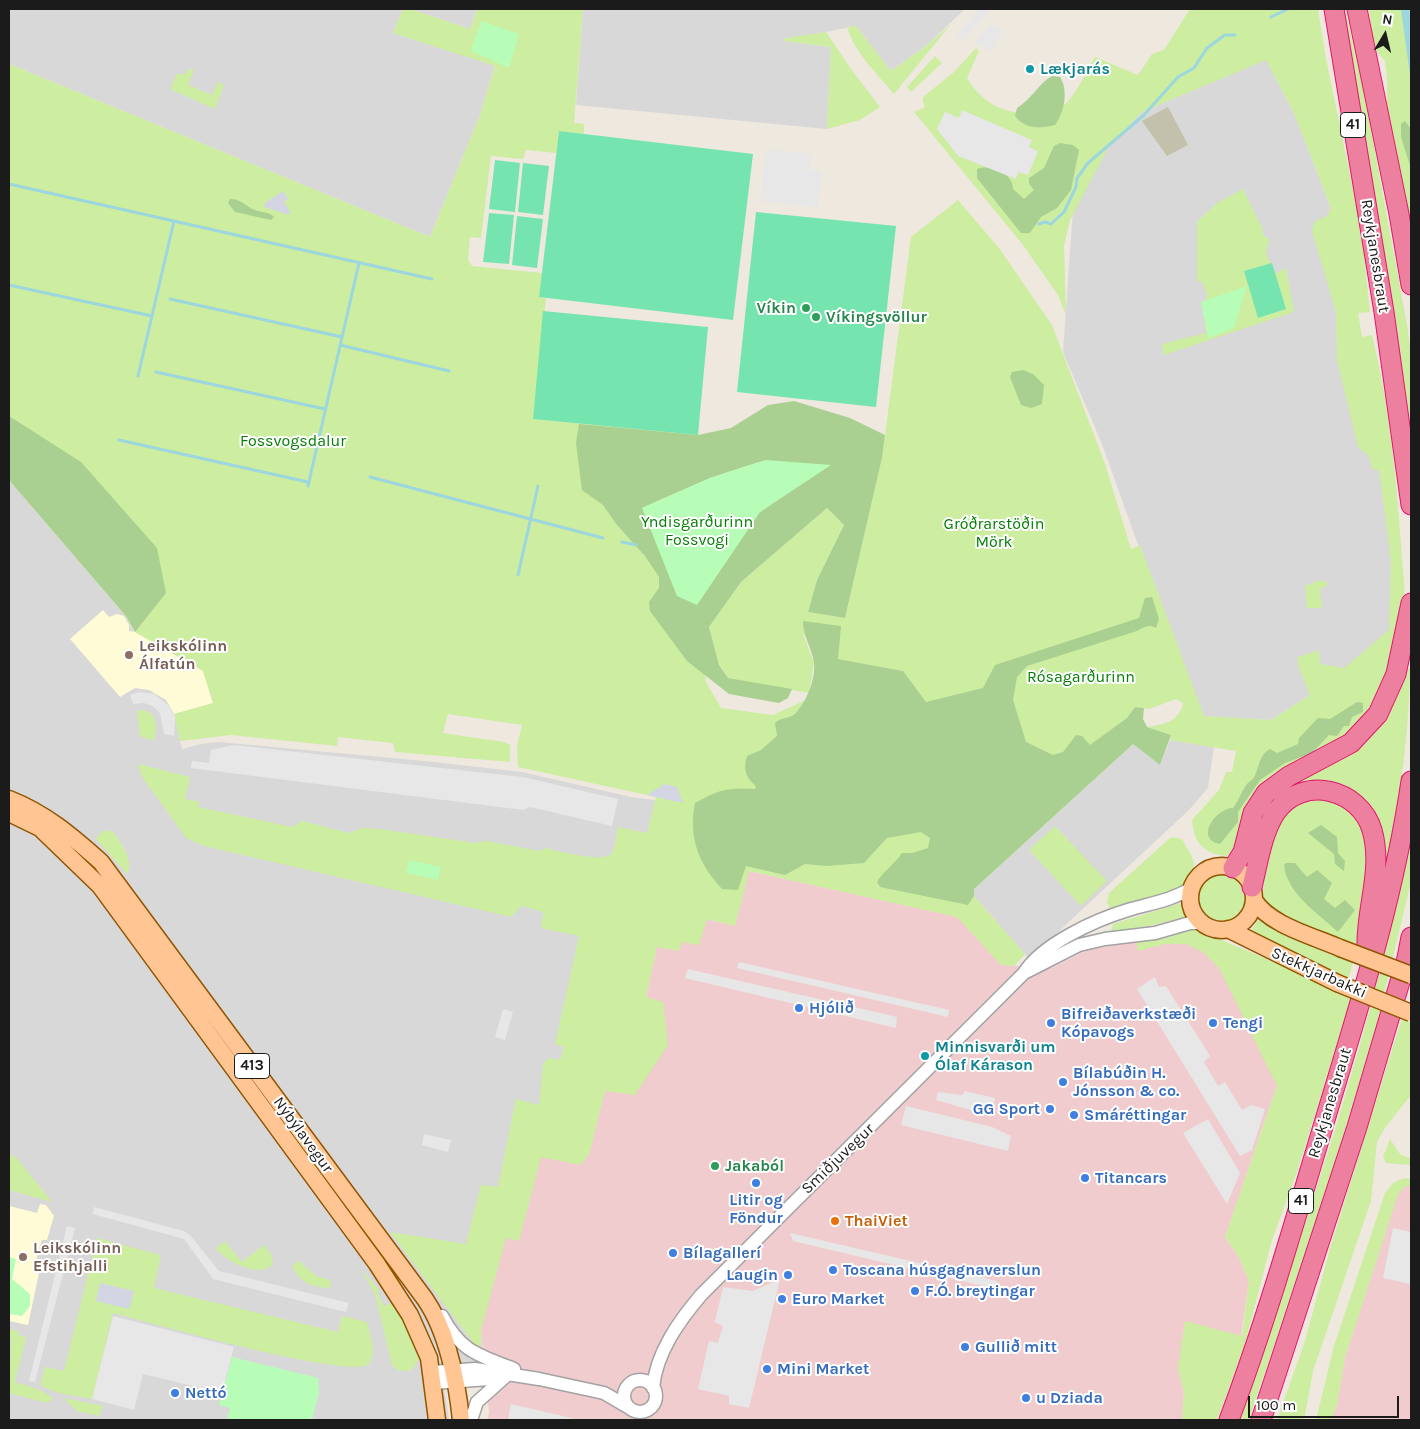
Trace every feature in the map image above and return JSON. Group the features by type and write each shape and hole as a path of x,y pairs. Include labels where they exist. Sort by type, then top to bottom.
{"highway":[{"name":"Reykjanesbraut","path":"1334,9 1384,312 1411,504"},
{"name":"Reykjanesbraut","path":"1357,9 1399,214 1411,285"},
{"path":"1233,868 1244,852 1253,813 1266,793 1288,776 1351,743 1378,714 1396,674 1411,603"},
{"name":"Reykjanesbraut","path":"1229,1420 1262,1334 1367,981 1394,880 1411,781"},
{"path":"1253,894 1266,836 1273,817 1282,805 1299,794 1322,789 1341,794 1359,805 1369,822 1376,852 1374,896 1367,939 1367,981"},
{"name":"Reykjanesbraut","path":"1261,1420 1410,962 1411,937"}],"main road":[{"name":"Nýbýlavegur","path":"9,798 30,807 48,818 101,862 432,1308 454,1375 461,1420"},
{"name":"Nýbýlavegur","path":"9,813 40,828 75,859 100,886 377,1264 410,1315 429,1358 433,1377 437,1420"},
{"path":"1219,866 1233,868 1248,879 1253,894 1246,919 1228,929 1215,929 1203,923 1192,907 1192,888 1197,879 1211,869 1219,866"},
{"name":"Stekkjarbakki","path":"1253,894 1259,909 1272,918 1340,948 1410,962"},
{"name":"Stekkjarbakki","path":"1228,929 1337,983 1411,1013"}],"street":[{"name":"Smiðjuvegur","path":"635,1381 650,1370 663,1352 686,1312 726,1269 900,1098 1024,973 1032,962 1051,947 1097,922 1126,911 1164,902 1192,888"},
{"name":"Smiðjuvegur","path":"1024,973 1079,945 1105,938 1155,933 1190,922 1203,923"},
{"path":"432,1308 442,1316 453,1336 473,1353 539,1379"},
{"name":"Smiðjuvegur","path":"654,1388 655,1372 663,1352"},
{"path":"454,1375 475,1368 589,1389 615,1398 638,1412 650,1409 655,1401 654,1388 647,1382 635,1381 614,1388 589,1389"},
{"path":"433,1377 454,1375 518,1376"},
{"path":"471,1420 477,1402 505,1377"},
{"path":"628,1407 624,1394 635,1381"}],"shaded area":[{"path":"9,9 403,9 393,33 495,65 480,115 430,237 9,64"},
{"path":"410,9 477,9 470,29"},
{"path":"583,9 965,9 926,46 891,71 856,26 785,38 784,41 831,47 827,129 576,105"},
{"path":"979,9 991,9 962,42 955,36"},
{"path":"991,24 1003,30 992,51 974,43"},
{"path":"1266,59 1294,113 1331,208 1393,528 1397,628 1332,681 1271,720 1199,716 1102,444 1063,352 1073,209 1109,146 1142,112"},
{"path":"1168,107 1188,145 1167,156 1142,121"},
{"path":"962,110 1032,140 1029,147 1038,151 1028,175 1018,172 1016,179 958,156 937,129 945,112 959,118"},
{"path":"766,149 810,154 809,169 822,171 818,208 760,201"},
{"path":"283,191 288,199 284,202 290,211 289,215 264,207 265,203"},
{"path":"9,480 126,616 174,714 182,749 219,742 425,761 522,772 631,797 687,804 646,997 481,1330 484,1374 443,1377 449,1420 9,1420"},
{"name":"Leikskólinn Álfatún","path":"103,610 109,617 117,614 124,616 129,625 129,631 135,632 203,671 213,704 174,714 166,700 149,690 135,688 120,697 70,639"},
{"path":"139,692 154,694 168,705 175,717 174,736 164,734 160,713 153,706 144,703 133,704 130,695"},
{"path":"1170,740 1214,747 1208,788 1189,810 1029,959 974,896 974,889 1133,744 1160,765"},
{"path":"234,745 523,777 618,799 612,826 530,807 523,810 191,768 192,761 209,763 211,750"},
{"path":"665,784 677,787 683,803 647,795"},
{"path":"749,871 958,917 1001,965 1052,968 1089,949 1195,934 1310,990 1225,1237 1239,1257 1249,1281 1241,1336 1178,1368 1184,1392 1182,1420 487,1420 489,1412 481,1330 506,1238 519,1241 541,1157 589,1155 605,1091 646,998 657,946 678,951 682,942 706,919 735,926"},
{"path":"739,962 949,1010 948,1017 737,968"},
{"path":"688,969 897,1017 896,1028 685,978"},
{"path":"1155,977 1159,987 1166,986 1210,1056 1204,1062 1218,1086 1225,1082 1242,1110 1251,1105 1265,1109 1252,1150 1240,1156 1137,989"},
{"path":"503,1009 513,1012 505,1040 495,1037"},
{"path":"965,1091 995,1098 991,1116 936,1100 938,1092 962,1095"},
{"path":"906,1106 992,1127 1011,1136 1008,1151 901,1125"},
{"path":"1208,1119 1240,1173 1227,1204 1183,1133"},
{"path":"424,1134 451,1140 448,1152 422,1145"},
{"path":"1406,1185 1411,1186 1411,1420 1331,1420 1337,1405 1345,1358 1398,1193"},
{"name":"Leikskólinn Efstihjalli","path":"40,1204 46,1205 54,1216 47,1240 42,1240 41,1242 33,1271 39,1273 28,1325 9,1321 9,1206 37,1213"},
{"path":"94,1207 184,1231 190,1235 219,1271 349,1303 346,1312 213,1279 184,1239 93,1214"},
{"path":"67,1226 75,1228 35,1382 29,1381"},
{"path":"1393,1228 1411,1232 1411,1284 1383,1278"},
{"path":"790,1233 997,1281 1000,1290 793,1241"},
{"path":"780,1279 749,1408 729,1404 729,1396 698,1389 709,1341 718,1343 723,1326 715,1322 723,1287 753,1291"},
{"path":"100,1283 134,1291 129,1309 96,1301"},
{"path":"113,1316 234,1347 222,1393 143,1374 134,1410 92,1399"},
{"path":"511,1404 580,1420 508,1420"}],"green space":[{"path":"403,9 410,9 470,29 477,9 583,9 574,123 584,124 584,134 559,131 556,153 526,150 523,159 491,156 481,238 470,237 468,260 472,266 542,273 539,297 546,298 533,419 698,435 642,508 697,605 706,682 721,708 773,715 808,699 903,671 838,659 803,634 814,663 809,693 728,678 719,665 709,627 741,582 827,508 844,525 817,580 808,612 845,618 882,458 911,237 958,200 999,248 1052,325 1105,464 1131,549 1140,545 1204,716 1271,720 1310,695 1298,665 1298,657 1319,650 1320,664 1344,668 1389,630 1391,560 1379,470 1372,469 1369,456 1358,447 1337,360 1336,312 1312,231 1314,222 1327,216 1331,208 1294,113 1266,60 1142,112 1109,146 1070,220 1064,246 1066,315 1058,295 1023,245 914,112 925,107 922,98 954,72 976,48 979,51 967,78 982,97 1011,112 1034,113 1058,109 1066,103 1075,92 1095,57 1138,75 1152,54 1164,50 1190,9 1318,9 1326,59 1365,247 1364,256 1370,312 1358,313 1362,337 1372,335 1383,387 1394,466 1404,585 1400,639 1392,668 1371,709 1362,721 1341,740 1290,765 1266,780 1252,798 1238,840 1227,856 1212,853 1202,846 1195,835 1192,820 1219,790 1226,772 1232,772 1236,751 1170,740 1171,735 1147,727 1164,724 1174,718 1183,703 1176,699 1149,709 1135,707 1133,744 974,889 974,896 1025,954 1014,966 1001,965 957,917 749,871 735,926 707,919 699,945 682,942 679,951 657,947 646,997 663,1002 668,1045 635,1095 605,1091 589,1155 580,1165 541,1157 519,1241 506,1238 481,1330 481,1347 474,1344 390,1232 466,1244 481,1185 498,1187 516,1099 539,1105 543,1063 549,1058 560,1060 564,1047 555,1044 579,936 541,928 543,912 522,906 511,917 204,846 186,838 142,777 138,764 190,777 185,799 200,802 198,807 292,827 302,821 349,833 362,828 380,829 475,843 487,841 539,851 546,848 590,857 611,854 615,845 618,827 647,833 656,797 518,767 517,746 522,725 448,714 443,733 504,742 510,745 510,762 395,752 393,743 338,737 337,746 231,735 180,741 174,714 213,703 203,671 135,632 126,616 9,480 9,64 430,237 480,115 495,66 393,33"},
{"path":"1340,9 1345,9 1363,87 1407,325 1411,354 1411,423"},
{"path":"1369,9 1411,9 1411,241 1387,108 1385,61 1378,53 1373,41"},
{"path":"481,21 519,34 509,68 471,51"},
{"path":"951,24 894,94 862,56 848,30 850,26 856,26 891,71 926,46"},
{"path":"826,32 880,107 860,120 827,129 831,47 784,41 785,38"},
{"path":"935,56 942,63 911,92 907,87"},
{"path":"189,69 194,70 188,85 212,95 218,82 224,85 215,109 170,89 177,73 184,75"},
{"path":"1052,76 1060,77 1063,83 1065,95 1061,114 1055,125 1043,127 1028,126 1015,116 1017,108"},
{"path":"1405,121 1411,129 1411,169 1401,137 1401,124"},
{"path":"559,131 753,154 733,320 539,297"},
{"path":"1060,143 1073,145 1079,150 1071,190 1057,208 1041,217 1030,233 1021,233 977,178 977,169 995,169 1005,174 1012,183 1013,189 1024,199 1034,190 1029,184 1029,178 1044,168 1054,146"},
{"path":"495,160 520,163 515,212 489,209"},
{"path":"523,163 549,166 543,215 518,212"},
{"path":"1243,189 1263,230 1262,233 1269,240 1266,253 1275,274 1286,268 1294,312 1164,355 1162,344 1206,333 1203,310 1207,294 1202,282 1197,281 1197,222 1217,203"},
{"path":"230,199 238,200 252,209 274,217 271,220 235,212 228,203"},
{"name":"Víkin","path":"756,212 896,226 876,407 737,392"},
{"path":"489,213 514,215 509,264 483,262"},
{"path":"517,216 543,219 537,268 512,265"},
{"path":"1272,263 1286,309 1258,318 1244,271"},
{"path":"1247,286 1234,328 1208,338 1201,302"},
{"path":"543,311 708,327 698,435 533,419"},
{"path":"1023,370 1033,374 1044,385 1042,404 1031,408 1021,405 1010,377 1012,372"},
{"path":"794,401 850,418 885,435 882,458 845,618 808,612 817,580 844,525 827,508 741,582 709,627 719,665 728,678 792,689 788,698 779,703 729,694 687,661 650,611 649,602 659,588 659,577 645,556 617,525 603,505 582,490 576,443 579,424 698,435 731,428 768,405","holes":["759,462 769,506 760,512 642,508 710,478"]},
{"path":"9,416 81,462 157,548 166,593 135,632 126,616 9,480"},
{"name":"Yndisgarðurinn Fossvogi","path":"766,460 831,465 760,512 697,605 677,596 642,508 710,478"},
{"path":"1317,581 1325,581 1328,585 1320,589 1322,608 1307,608 1305,586"},
{"path":"1152,597 1159,619 1156,628 1147,626 1137,631 1027,666 1017,677 1013,700 1026,742 1053,755 1063,752 1076,735 1082,736 1090,745 1127,718 1135,707 1144,708 1143,719 1147,727 1171,735 1160,765 1133,744 974,889 974,896 968,905 880,887 877,882 902,853 912,853 928,848 930,838 921,832 887,838 864,863 827,866 805,864 785,875 746,866 738,890 722,889 707,870 694,839 693,816 695,803 724,790 755,789 756,786 746,773 747,756 761,750 777,736 775,723 796,713 807,697 812,683 814,663 804,632 803,621 841,626 838,659 903,671 926,702 983,688 995,665 1139,618 1145,598"},
{"path":"1405,668 1410,669 1407,726 1397,810 1383,893 1359,797 1341,785 1323,782 1262,823 1258,820 1271,797 1331,762"},
{"path":"1357,702 1363,703 1363,712 1352,717 1349,726 1344,726 1337,736 1329,735 1312,753 1285,763 1260,780 1238,812 1238,822 1220,844 1212,841 1208,830 1210,824 1220,813 1226,809 1233,808 1247,783 1255,776 1261,759 1266,752 1270,749 1277,753 1298,744 1299,738 1318,718 1330,719"},
{"path":"137,711 147,711 154,717 156,731 154,741 140,736"},
{"path":"1313,794 1351,804 1369,834 1361,948 1278,916 1264,903 1265,868 1273,832 1285,809"},
{"path":"1321,825 1337,837 1338,853 1345,861 1344,871 1335,864 1334,854 1308,833"},
{"path":"1055,826 1107,881 1081,906 1029,850"},
{"path":"1411,829 1411,881 1378,1020 1337,1156 1249,1420 1237,1420 1288,1274 1336,1127 1377,979"},
{"path":"102,831 113,831 123,847 129,863 127,874 96,839"},
{"path":"1171,837 1182,839 1194,864 1192,874 1185,883 1162,897 1112,913 1107,902 1109,893"},
{"path":"409,860 441,867 438,880 406,873"},
{"path":"1286,863 1295,863 1307,877 1317,870 1332,883 1324,899 1335,908 1345,900 1355,910 1338,932 1297,894 1286,875 1284,865"},
{"path":"1223,873 1237,877 1244,884 1248,898 1244,912 1237,919 1223,923 1209,919 1202,912 1198,898 1202,884 1209,877"},
{"path":"1181,903 1188,916 1153,925 1111,932 1113,924"},
{"path":"1258,919 1271,927 1353,961 1348,981 1249,934"},
{"path":"1193,928 1352,995 1297,1172 1272,1240 1244,1347 1217,1420 1182,1420 1184,1392 1178,1368 1185,1321 1242,1336 1249,1281 1239,1257 1225,1237 1277,1086 1219,968 1203,952 1186,944 1166,944 1138,951 1136,942 1163,939"},
{"path":"1402,1018 1411,1023 1411,1095 1384,1129 1377,1142 1371,1201 1313,1371 1304,1420 1277,1420 1305,1341 1331,1245"},
{"path":"1390,1139 1400,1154 1411,1159 1411,1165 1386,1163 1383,1157"},
{"path":"9,1155 16,1157 52,1202 9,1190"},
{"path":"1404,1178 1411,1179 1411,1186 1406,1186 1398,1194 1345,1358 1337,1405 1331,1420 1316,1420 1334,1346 1385,1193 1393,1183"},
{"path":"97,1238 161,1255 154,1288 338,1332 342,1316 367,1322 373,1350 371,1360 368,1365 350,1367 286,1357 113,1313 92,1399 59,1393 46,1388 40,1385 45,1367 64,1371"},
{"path":"225,1241 242,1262 264,1245 272,1256 273,1264 260,1270 234,1263 216,1248"},
{"path":"9,1257 16,1259 12,1279 30,1294 30,1306 22,1316 9,1314"},
{"path":"299,1261 316,1276 330,1280 331,1288 318,1287 303,1280 292,1265"},
{"path":"362,1270 380,1291 377,1292 384,1306 392,1303 400,1312 419,1359 412,1370 399,1371 392,1365 376,1297"},
{"path":"9,1329 19,1331 18,1335 26,1337 15,1382 45,1393 53,1399 47,1403 9,1393 11,1343"},
{"path":"232,1357 318,1378 319,1392 312,1420 227,1420 230,1408 219,1405"},
{"path":"64,1398 103,1406 99,1416 77,1411"}],"water":[{"path":"1401,9 1409,9 1411,17 1411,82"}],"waterway":[{"path":"1271,17 1288,9"},
{"path":"1039,224 1045,222 1051,224 1064,212 1076,187 1077,178 1088,163 1144,115 1178,77 1194,68 1207,48 1225,35 1235,35"},
{"path":"9,184 432,279"},
{"path":"138,376 174,221"},
{"path":"308,486 359,263"},
{"path":"9,285 152,316"},
{"path":"170,299 342,337"},
{"path":"340,345 449,371"},
{"path":"156,372 325,409"},
{"path":"119,440 308,482"},
{"path":"370,477 603,538"},
{"path":"518,575 538,486"},
{"path":"622,542 636,545"}],"place":[{"name":"Lækjarás","path":"1030,69"},
{"name":"Víkin","path":"806,308"},
{"name":"Víkingsvöllur","path":"816,317"},
{"name":"Leikskólinn Álfatún","path":"129,655"},
{"name":"Hjólið","path":"799,1008"},
{"name":"Bifreiðaverkstæði Kópavogs","path":"1051,1023"},
{"name":"Tengi","path":"1213,1023"},
{"name":"Minnisvarði um Ólaf Kárason","path":"925,1056"},
{"name":"Bílabúðin H. Jónsson & co.","path":"1063,1082"},
{"name":"GG Sport","path":"1050,1109"},
{"name":"Smáréttingar","path":"1074,1115"},
{"name":"Jakaból","path":"715,1166"},
{"name":"Titancars","path":"1085,1178"},
{"name":"Litir og Föndur","path":"756,1183"},
{"name":"ThaiViet","path":"835,1221"},
{"name":"Bílagallerí","path":"673,1253"},
{"name":"Leikskólinn Efstihjalli","path":"23,1257"},
{"name":"Toscana húsgagnaverslun","path":"833,1270"},
{"name":"Laugin","path":"788,1275"},
{"name":"F.Ó. breytingar","path":"915,1291"},
{"name":"Euro Market","path":"782,1299"},
{"name":"Gullið mitt","path":"965,1347"},
{"name":"Mini Market","path":"767,1369"},
{"name":"Nettó","path":"175,1393"},
{"name":"u Dziada","path":"1026,1398"}],"park label":[{"name":"Fossvogsdalur","path":"293,441"},
{"name":"Gróðrarstöðin Mörk","path":"994,533"},
{"name":"Rósagarðurinn","path":"1081,677"}]}
